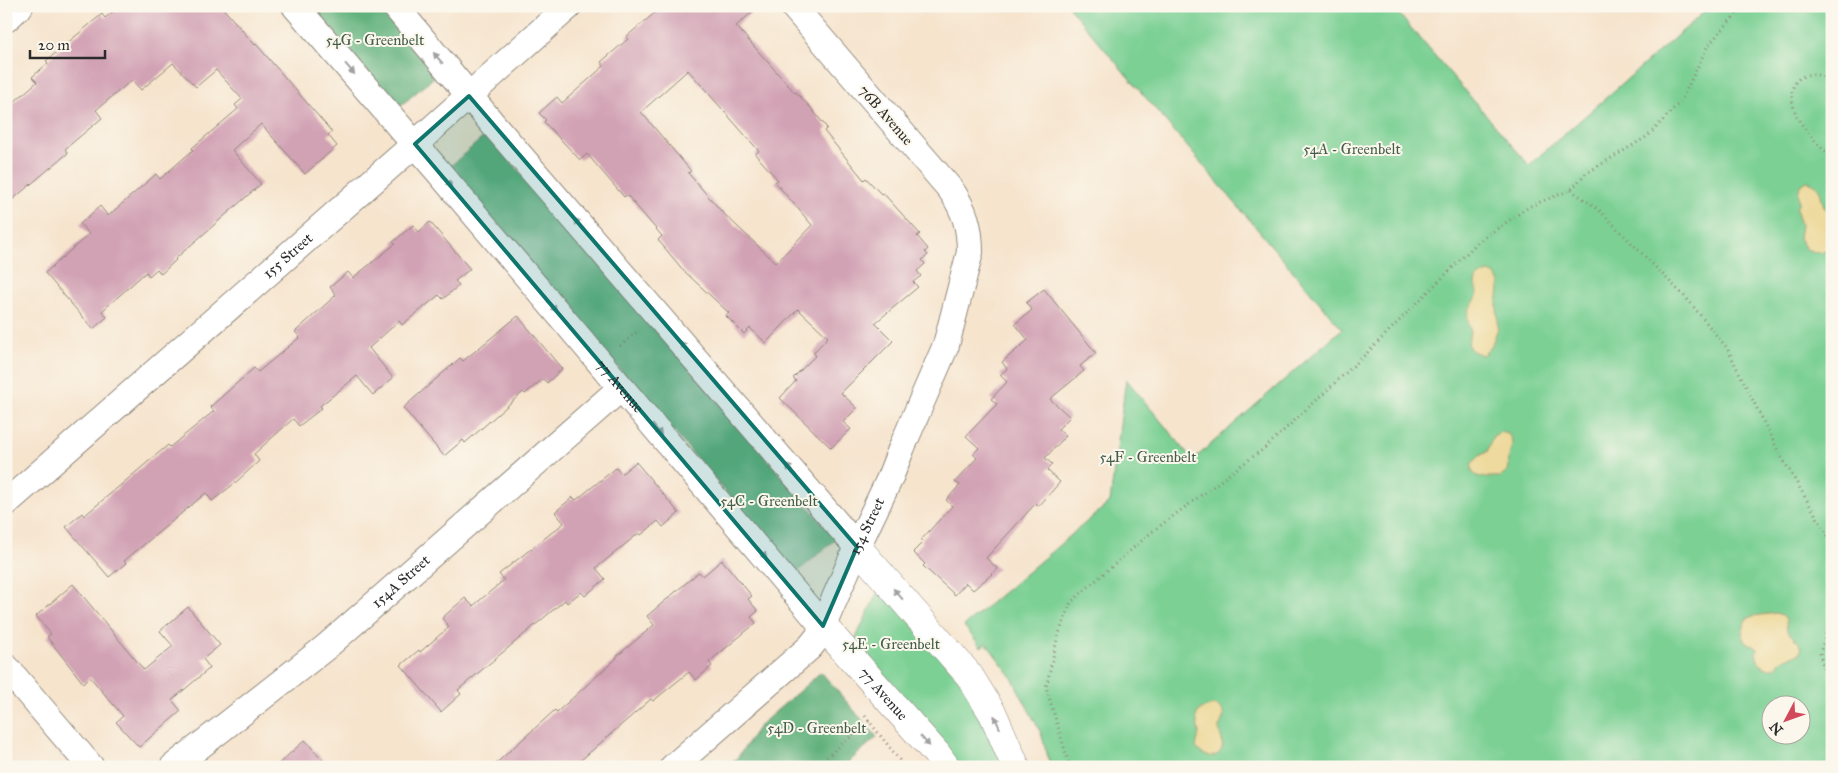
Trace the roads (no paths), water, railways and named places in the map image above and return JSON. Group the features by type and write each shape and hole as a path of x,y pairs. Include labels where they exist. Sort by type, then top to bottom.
{"street":[{"path":"6,19 20,6"},
{"name":"77 Avenue","path":"295,6 415,144 823,626 946,767"},
{"path":"394,6 469,96 969,675 993,714 1016,767"},
{"name":"155 Street","path":"6,504 569,6"},
{"name":"76B Avenue","path":"793,6 951,190 963,208 968,229"},
{"name":"154 Street","path":"673,767 810,648 823,626 889,480 946,345 970,252 968,229"},
{"name":"154A Street","path":"173,767 326,647 621,388"},
{"path":"6,667 91,767"}],"park label":[{"name":"54G - Greenbelt","path":"375,40"},
{"name":"54A - Greenbelt","path":"1352,149"},
{"name":"54F - Greenbelt","path":"1148,457"},
{"name":"54C - Greenbelt","path":"769,501"},
{"name":"54E - Greenbelt","path":"891,644"},
{"name":"54D - Greenbelt","path":"817,728"}]}
